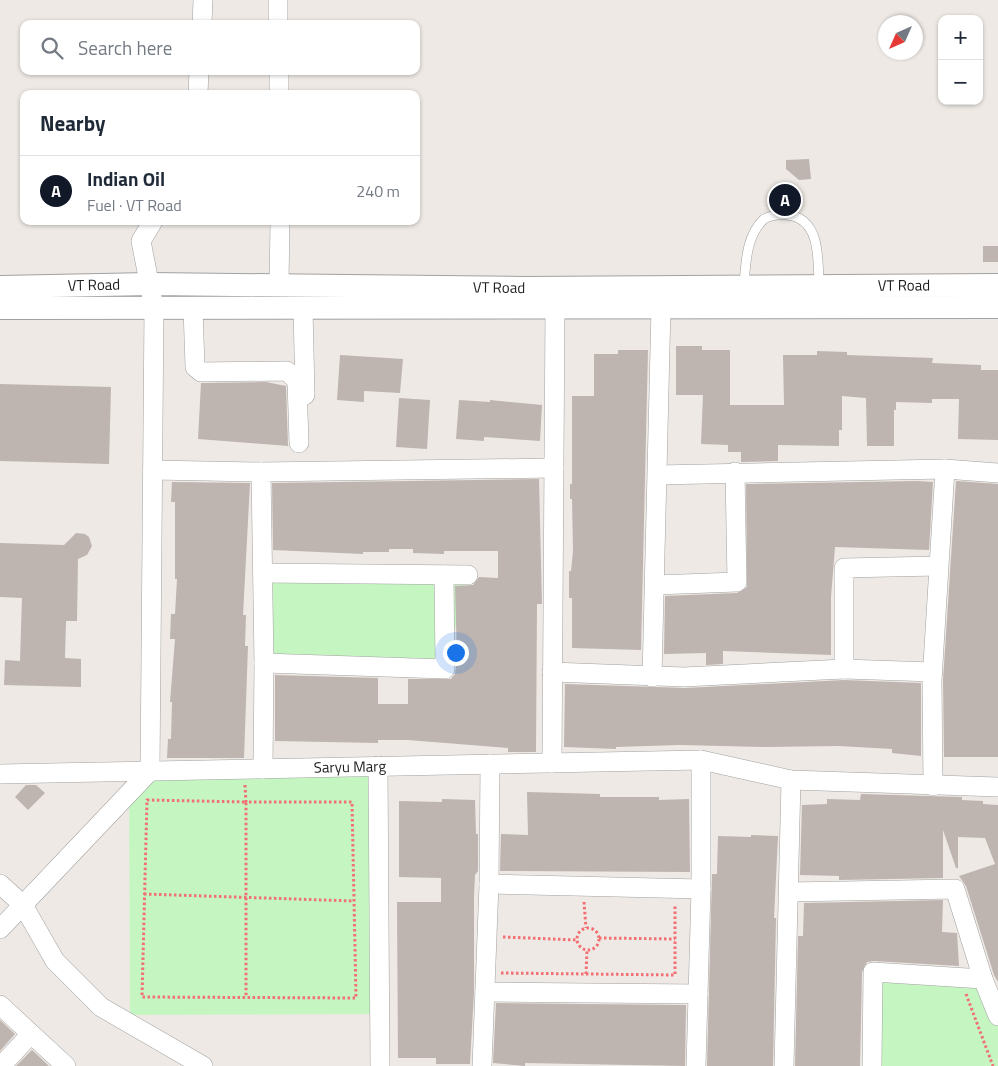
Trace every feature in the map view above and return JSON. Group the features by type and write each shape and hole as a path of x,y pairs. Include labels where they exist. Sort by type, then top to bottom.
{"street":[{"path":"202,20 203,0"},
{"path":"278,0 278,20"},
{"path":"198,90 199,75"},
{"path":"279,75 279,90"},
{"path":"0,929 150,771 154,308 141,241 151,225"},
{"path":"279,285 280,225"},
{"name":"VT Road","path":"0,287 150,284 525,288 744,286 778,297 819,286 998,285"},
{"name":"VT Road","path":"0,308 661,307 778,297 998,307"},
{"path":"652,677 661,307"},
{"path":"192,308 195,367 201,372 287,371 297,381 299,443"},
{"path":"303,308 306,471"},
{"path":"552,763 555,308"},
{"path":"153,470 261,472 554,468"},
{"path":"658,475 945,469 998,473"},
{"path":"933,786 933,672 945,469"},
{"path":"261,472 264,663 263,769"},
{"path":"655,585 736,582 735,472"},
{"path":"844,669 844,568 938,566"},
{"path":"263,573 468,575"},
{"path":"264,663 445,669 444,575"},
{"path":"552,672 652,677 844,669 933,672"},
{"path":"696,1066 701,889 701,760"},
{"name":"Saryu Marg","path":"0,774 701,760 792,780 998,787"},
{"path":"482,1066 489,884 490,764"},
{"path":"378,766 380,1066"},
{"path":"784,1066 792,780"},
{"path":"0,884 23,904 55,961 101,1007 203,1066"},
{"path":"489,884 701,889"},
{"path":"790,892 955,889 983,979 998,1016"},
{"path":"872,1066 873,972 983,979"},
{"path":"485,992 698,994"},
{"path":"0,1005 66,1066"},
{"path":"1,1066 31,1034"}],"lane":[{"path":"744,286 746,257 751,237 764,219 781,214 800,218 813,234 817,251 819,286"}],"path":[{"path":"243,769 246,802 246,997"},
{"path":"147,800 352,802 356,998 142,997 144,894 147,800"},
{"path":"144,894 354,901"},
{"path":"499,964 499,973 675,975 675,896"},
{"path":"584,898 586,928"},
{"path":"586,928 596,932 599,938"},
{"path":"586,928 579,932 577,940 582,948 587,950 594,948 599,938"},
{"path":"487,937 577,940"},
{"path":"599,938 675,939"},
{"path":"586,974 587,950"},
{"path":"964,988 993,1066"}],"green space":[{"path":"263,573 468,575 445,669 264,663"},
{"path":"378,766 380,1014 130,1015 129,793 150,771"},
{"path":"873,972 971,977 998,1016 998,1066 872,1066"}],"building":[{"path":"809,159 811,179 799,180 786,169 786,160"},
{"path":"983,246 998,246 998,262 983,262"},
{"path":"676,346 702,346 702,350 730,350 730,405 784,405 783,355 817,355 817,351 847,352 847,355 933,358 932,363 981,365 981,370 998,370 998,440 958,439 959,399 932,399 932,403 896,402 896,410 894,410 894,446 867,446 866,398 842,396 842,430 839,430 839,446 778,445 778,461 741,462 741,452 728,452 728,445 701,444 703,395 676,395"},
{"path":"618,350 648,350 641,650 572,648 572,598 569,598 569,571 571,571 573,551 572,499 570,499 570,484 572,484 572,396 594,396 594,354 618,354"},
{"path":"340,355 403,359 400,393 364,391 364,402 337,400"},
{"path":"266,382 286,386 288,446 198,439 201,383"},
{"path":"0,384 111,387 109,464 0,461"},
{"path":"399,398 430,400 427,449 396,447"},
{"path":"459,400 490,402 490,400 542,405 540,441 484,437 484,441 456,439"},
{"path":"539,479 542,604 537,604 536,752 508,752 508,748 408,740 378,740 378,743 275,741 275,675 378,678 378,704 408,704 408,679 451,679 455,674 457,658 455,586 473,585 479,577 498,578 498,551 444,551 444,554 413,553 413,549 389,549 389,552 363,552 363,554 273,550 272,483"},
{"path":"956,481 998,484 998,757 944,757 943,680"},
{"path":"172,482 250,483 243,615 246,615 245,646 248,646 244,758 167,758 168,739 171,739 172,702 170,702 175,639 170,639 171,614 175,614 177,579 175,579 175,502 171,502"},
{"path":"933,482 929,550 835,547 831,597 831,655 723,651 723,664 706,665 706,653 664,654 665,596 737,593 747,587 746,484"},
{"path":"76,533 85,534 89,537 92,546 87,555 78,559 77,621 66,621 65,658 81,659 81,687 4,685 5,660 20,661 22,598 0,597 0,543 64,545"},
{"path":"844,680 921,683 921,756 892,753 892,749 839,746 680,745 616,747 616,749 564,747 565,684 685,688"},
{"path":"26,785 36,785 45,793 28,810 15,797"},
{"path":"527,792 600,794 600,797 659,797 659,800 689,799 690,872 500,871 501,834 528,835"},
{"path":"861,794 962,797 962,800 983,801 983,804 998,805 998,982 994,975 966,886 959,876 995,864 985,838 958,837 958,868 956,868 943,830 943,878 839,880 839,876 800,875 802,805 827,804 827,799 860,800"},
{"path":"442,799 475,800 476,834 478,834 478,871 475,875 474,897 474,992 470,1064 436,1064 436,1058 398,1058 397,902 441,902 441,878 399,877 399,801 442,802"},
{"path":"751,835 778,836 774,918 776,918 773,1066 707,1066 712,874 717,874 718,836 751,837"},
{"path":"943,900 942,932 957,933 959,966 867,962 862,972 860,1066 795,1066 798,936 803,936 804,903"},
{"path":"496,1003 686,1005 685,1066 525,1063 525,1066 493,1063"},
{"path":"0,1020 15,1034 0,1051"},
{"path":"32,1050 49,1066 16,1066"}],"place":[{"name":"Indian Oil","path":"785,200"}]}
